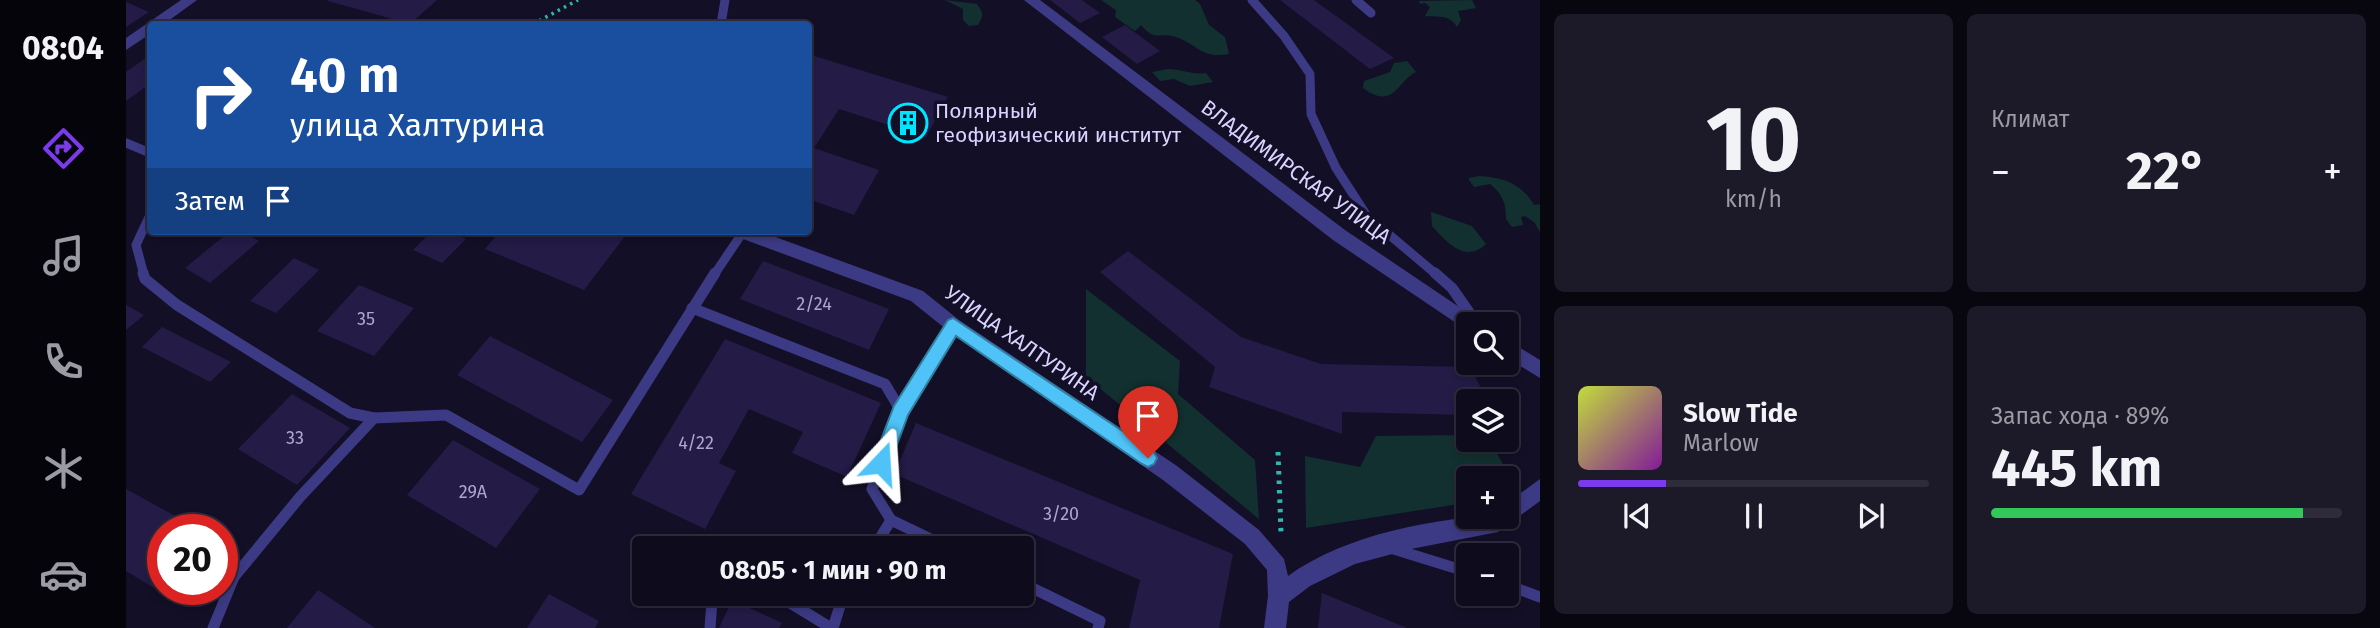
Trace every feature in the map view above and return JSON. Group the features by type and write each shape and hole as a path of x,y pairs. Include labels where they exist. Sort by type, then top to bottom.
{"street":[{"path":"159,21 190,0"},
{"name":"ВЛАДИМИРСКАЯ УЛИЦА","path":"1031,0 1339,235 1456,314"},
{"path":"126,45 147,30"},
{"name":"УЛИЦА ХАЛТУРИНА","path":"753,235 917,296 953,325 1170,473 1252,537 1277,566 1279,596 1275,628"},
{"path":"1519,356 1540,370"},
{"path":"1519,506 1540,489"},
{"path":"1279,596 1297,580 1333,561 1379,545 1466,529"}],"lane":[{"path":"722,21 725,0"},
{"path":"1252,0 1284,36 1310,74 1311,114 1336,168 1367,216 1452,288 1469,312"},
{"path":"1356,0 1371,13"},
{"path":"126,143 147,152"},
{"path":"147,221 136,245 145,279 177,305 350,413 374,418 446,415 579,490 739,235"},
{"path":"692,308 885,384 901,411"},
{"path":"924,536 891,520 872,489 901,411 953,325"},
{"path":"213,628 234,577 300,497 374,418"},
{"path":"881,536 891,520"},
{"path":"1379,545 1456,568"},
{"path":"1034,589 1100,621 1098,628"},
{"path":"1519,589 1540,597"},
{"path":"710,628 712,606"},
{"path":"796,606 832,628 840,606"}],"path":[{"path":"539,21 578,0"},
{"path":"1278,452 1280,531"}],"green space":[{"path":"945,0 977,4 982,15 978,25 969,26 963,20 963,9"},
{"path":"1101,0 1195,0 1200,4 1209,25 1225,37 1229,54 1212,55 1176,37 1151,34 1141,25 1135,31 1115,17 1116,10"},
{"path":"1472,0 1476,8 1458,11 1461,20 1457,27 1447,18 1425,16 1430,7 1425,3 1420,4 1419,1"},
{"path":"1407,61 1416,72 1394,92 1382,96 1363,88 1364,81 1390,72 1394,63"},
{"path":"1168,69 1206,73 1213,82 1190,86 1174,79 1160,81 1152,72"},
{"path":"1479,176 1511,183 1524,192 1534,205 1540,204 1540,232 1534,222 1525,216 1521,217 1523,225 1512,227 1506,219 1504,204 1498,192 1490,184 1474,187 1469,180"},
{"path":"1431,212 1472,226 1486,244 1471,252 1450,244 1432,226"},
{"path":"1086,289 1180,361 1178,394 1255,460 1259,519 1086,377"},
{"path":"1456,435 1456,452 1496,452 1504,466 1456,466 1456,504 1306,528 1305,456 1360,467 1376,436"}],"building":[{"path":"328,0 437,0 413,21 399,21"},
{"path":"1050,0 1082,0 1100,13 1080,23"},
{"path":"1280,0 1314,0 1394,58 1370,69"},
{"path":"126,2 149,12 126,27"},
{"path":"1125,25 1160,51 1137,64 1102,37"},
{"name":"Полярный геофизический институт","path":"812,55 948,97 926,137 839,109 814,148 879,170 854,215 812,200"},
{"path":"147,57 147,86 126,101 126,72"},
{"path":"225,235 249,235 259,241 210,283 185,268"},
{"path":"428,235 458,235 466,239 442,263 413,250"},
{"path":"497,235 626,235 584,290 485,249"},
{"path":"1128,251 1241,337 1321,364 1456,367 1456,375 1474,375 1482,389 1456,389 1456,415 1342,412 1342,434 1209,387 1215,367 1100,272"},
{"path":"294,258 319,270 276,313 250,301"},
{"path":"763,261 889,309 869,350 740,299"},
{"path":"359,285 414,308 374,356 317,331"},
{"path":"126,305 144,315 126,330"},
{"path":"162,327 231,362 210,382 142,347"},
{"path":"490,336 613,400 582,442 457,375"},
{"path":"725,339 881,403 847,477 792,453 803,432 749,409 719,463 736,471 705,529 631,494"},
{"path":"292,394 350,428 297,485 238,449"},
{"path":"916,423 1233,554 1219,628 1129,628 1140,580 894,474"},
{"path":"453,440 540,489 496,548 407,495"},
{"path":"126,489 172,514 147,514 147,584 126,571"},
{"path":"318,590 375,628 287,628"},
{"path":"1322,593 1407,628 1318,628"},
{"path":"549,594 599,621 595,628 527,628"},
{"path":"729,606 745,606 782,623 779,628 719,628"}],"place":[{"name":"Полярный геофизический институт","path":"908,123"}],"route":[{"path":"881,463 901,411 953,325 1148,458"}]}
